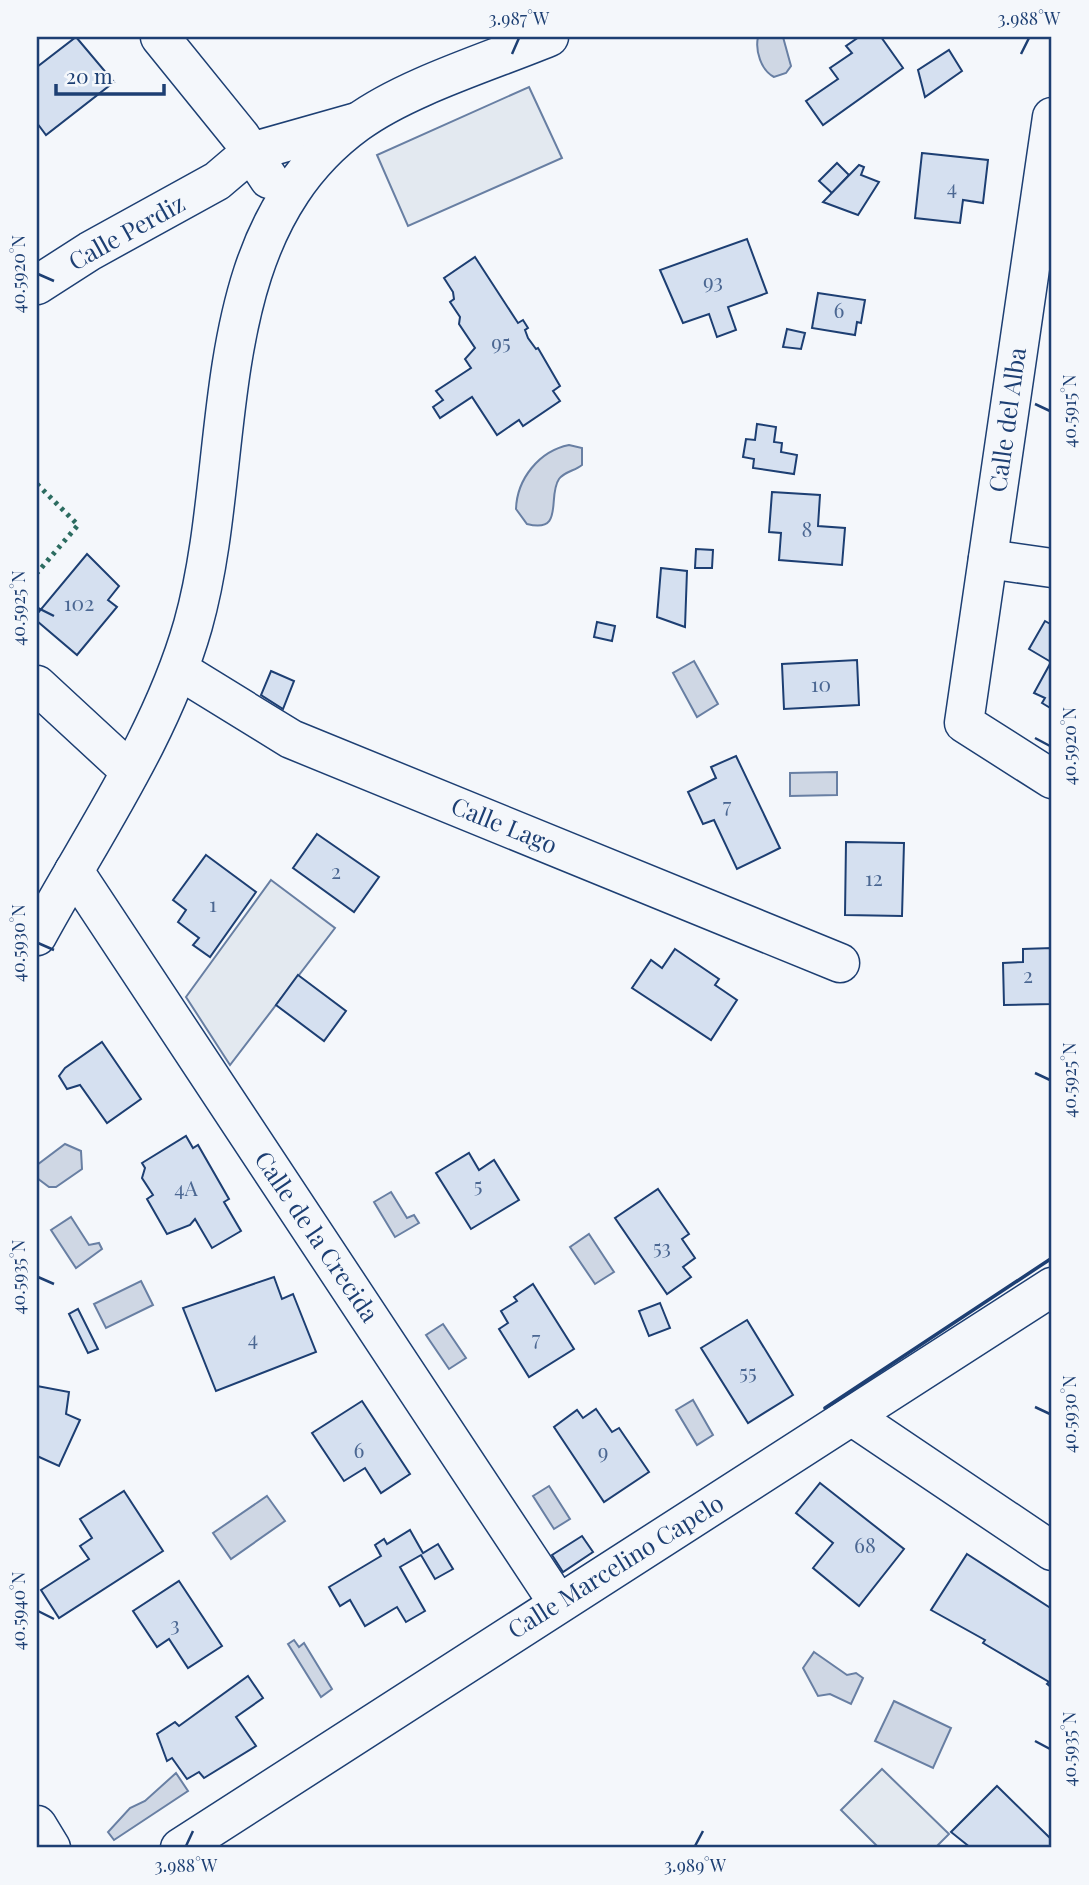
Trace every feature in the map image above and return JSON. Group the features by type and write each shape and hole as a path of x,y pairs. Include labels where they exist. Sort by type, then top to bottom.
{"street":[{"path":"37,936 130,771 179,670 204,577 240,317 251,272 269,228 273,169 160,37"},
{"path":"273,169 319,155 358,122 395,100 549,37"},
{"name":"Calle del Alba","path":"1052,117 964,723 1052,779"},
{"name":"Calle Perdiz","path":"37,285 90,251 217,181 273,169 358,122"},
{"path":"217,181 257,198 269,228"},
{"path":"988,559 1052,568"},
{"name":"Calle Lago","path":"179,670 291,740 840,963"},
{"path":"37,685 130,771"},
{"name":"Calle de la Crecida","path":"74,871 558,1603"},
{"name":"Calle Marcelino Capelo","path":"180,1848 1052,1287"},
{"path":"853,1417 1052,1551"},
{"path":"37,1825 51,1848"}],"shaded area":[{"path":"758,37 783,37 791,66 786,73 774,77 762,65 758,54"},
{"path":"529,87 562,158 408,226 377,155"},
{"path":"569,445 582,448 582,465 559,479 551,519 539,526 527,524 516,509 520,487 525,477 548,453"},
{"path":"694,661 718,704 697,717 673,673"},
{"path":"837,772 837,795 790,796 790,773"},
{"path":"271,880 335,928 230,1065 186,997"},
{"path":"65,1144 81,1151 82,1169 56,1187 49,1187 37,1178 37,1165"},
{"path":"391,1192 407,1218 414,1215 419,1223 395,1237 374,1202"},
{"path":"71,1217 89,1245 99,1243 102,1249 76,1268 51,1230"},
{"path":"589,1234 614,1272 595,1284 570,1247"},
{"path":"141,1281 153,1305 106,1328 94,1304"},
{"path":"443,1324 466,1358 449,1369 426,1335"},
{"path":"693,1400 713,1435 697,1445 676,1410"},
{"path":"549,1486 570,1519 554,1529 533,1496"},
{"path":"267,1496 285,1521 231,1559 213,1533"},
{"path":"294,1640 299,1647 304,1643 332,1689 321,1697 288,1644"},
{"path":"814,1652 847,1675 856,1673 863,1678 851,1704 830,1694 818,1696 803,1668"},
{"path":"894,1701 951,1728 933,1768 875,1741"},
{"path":"882,1769 949,1834 935,1848 879,1848 841,1810"},
{"path":"176,1773 188,1791 114,1840 108,1832 130,1808 145,1801"}],"building":[{"path":"76,37 114,82 46,135 37,123 37,67"},
{"path":"859,37 881,37 903,68 823,125 806,101 838,79 830,68 852,53 846,46"},
{"path":"949,50 962,71 925,97 918,70"},
{"path":"922,153 988,160 983,203 963,200 960,223 915,218"},
{"path":"837,163 849,175 832,193 819,181"},
{"path":"859,165 864,167 861,175 879,182 858,215 823,202"},
{"path":"747,239 767,293 728,307 736,330 717,337 709,314 683,323 660,270"},
{"path":"475,257 518,323 523,320 528,328 525,330 528,338 536,349 538,348 560,386 553,391 560,401 523,426 519,420 497,435 472,397 440,418 433,407 443,400 436,391 471,368 465,359 475,348 459,324 460,317 450,302 454,299 453,292 444,278"},
{"path":"818,293 865,300 861,323 857,322 855,335 812,328"},
{"path":"787,329 805,333 801,349 783,347"},
{"path":"757,424 776,427 774,442 782,443 781,452 797,455 794,474 753,468 754,459 743,457 746,439 755,440"},
{"path":"772,492 820,495 818,526 845,528 842,565 779,560 781,533 769,532"},
{"path":"696,549 713,550 712,568 695,568"},
{"path":"87,554 119,586 108,600 117,607 77,655 37,621 37,614"},
{"path":"661,568 687,571 685,627 657,617"},
{"path":"1045,621 1052,625 1052,709 1042,703 1045,698 1034,693 1051,662 1029,649"},
{"path":"597,622 615,626 612,641 594,637"},
{"path":"857,660 859,705 784,709 782,664"},
{"path":"271,671 294,681 283,709 261,695"},
{"path":"736,756 780,848 737,869 714,820 703,824 688,792 716,778 711,767"},
{"path":"317,834 379,877 354,912 293,868"},
{"path":"846,842 904,843 902,916 845,915"},
{"path":"206,855 256,892 210,957 193,945 199,938 178,922 186,910 173,900"},
{"path":"1052,948 1052,1004 1004,1005 1003,963 1023,962 1023,949"},
{"path":"675,949 719,979 715,985 737,1000 711,1040 632,988 651,960 662,968"},
{"path":"298,975 346,1011 324,1041 276,1005"},
{"path":"102,1042 141,1099 107,1123 80,1085 67,1089 59,1076 65,1068"},
{"path":"186,1136 193,1148 198,1145 229,1199 224,1202 241,1231 212,1248 195,1219 190,1225 167,1234 147,1199 153,1195 142,1178 145,1168 142,1163"},
{"path":"469,1153 479,1170 494,1160 519,1200 471,1229 436,1173"},
{"path":"658,1189 689,1234 682,1239 695,1258 683,1267 691,1277 667,1294 615,1218"},
{"path":"274,1277 282,1299 293,1294 316,1352 216,1391 183,1308"},
{"path":"533,1284 574,1349 529,1377 499,1329 508,1323 501,1311 517,1301 514,1297"},
{"path":"660,1303 670,1328 649,1336 639,1311"},
{"path":"78,1309 98,1349 88,1353 69,1314"},
{"path":"747,1320 793,1395 748,1423 701,1348"},
{"path":"37,1386 69,1392 66,1414 80,1420 59,1466 37,1456"},
{"path":"362,1401 410,1474 381,1493 365,1468 344,1481 312,1433"},
{"path":"596,1409 612,1432 619,1428 649,1472 604,1502 554,1427 577,1410 583,1418"},
{"path":"820,1483 904,1549 859,1606 813,1568 833,1543 796,1513"},
{"path":"124,1491 163,1551 59,1618 41,1590 89,1559 80,1546 92,1538 80,1519"},
{"path":"410,1530 423,1553 438,1544 453,1569 435,1579 421,1555 400,1567 425,1611 406,1622 397,1607 365,1626 350,1600 340,1606 329,1587 381,1556 375,1545 384,1539 387,1544"},
{"path":"582,1536 593,1552 563,1572 552,1555"},
{"path":"967,1554 1052,1609 1052,1688 1047,1684 1049,1682 983,1643 985,1640 931,1610"},
{"path":"179,1581 222,1646 188,1668 169,1639 157,1647 133,1611"},
{"path":"248,1676 263,1698 236,1717 256,1746 204,1778 199,1772 187,1779 172,1758 167,1761 157,1734 175,1722 179,1726"},
{"path":"997,1786 1052,1840 1052,1848 971,1848 951,1832"}],"hedge":[{"path":"37,484 78,525 37,573"}],"wall":[{"path":"825,1408 1052,1258"}]}
